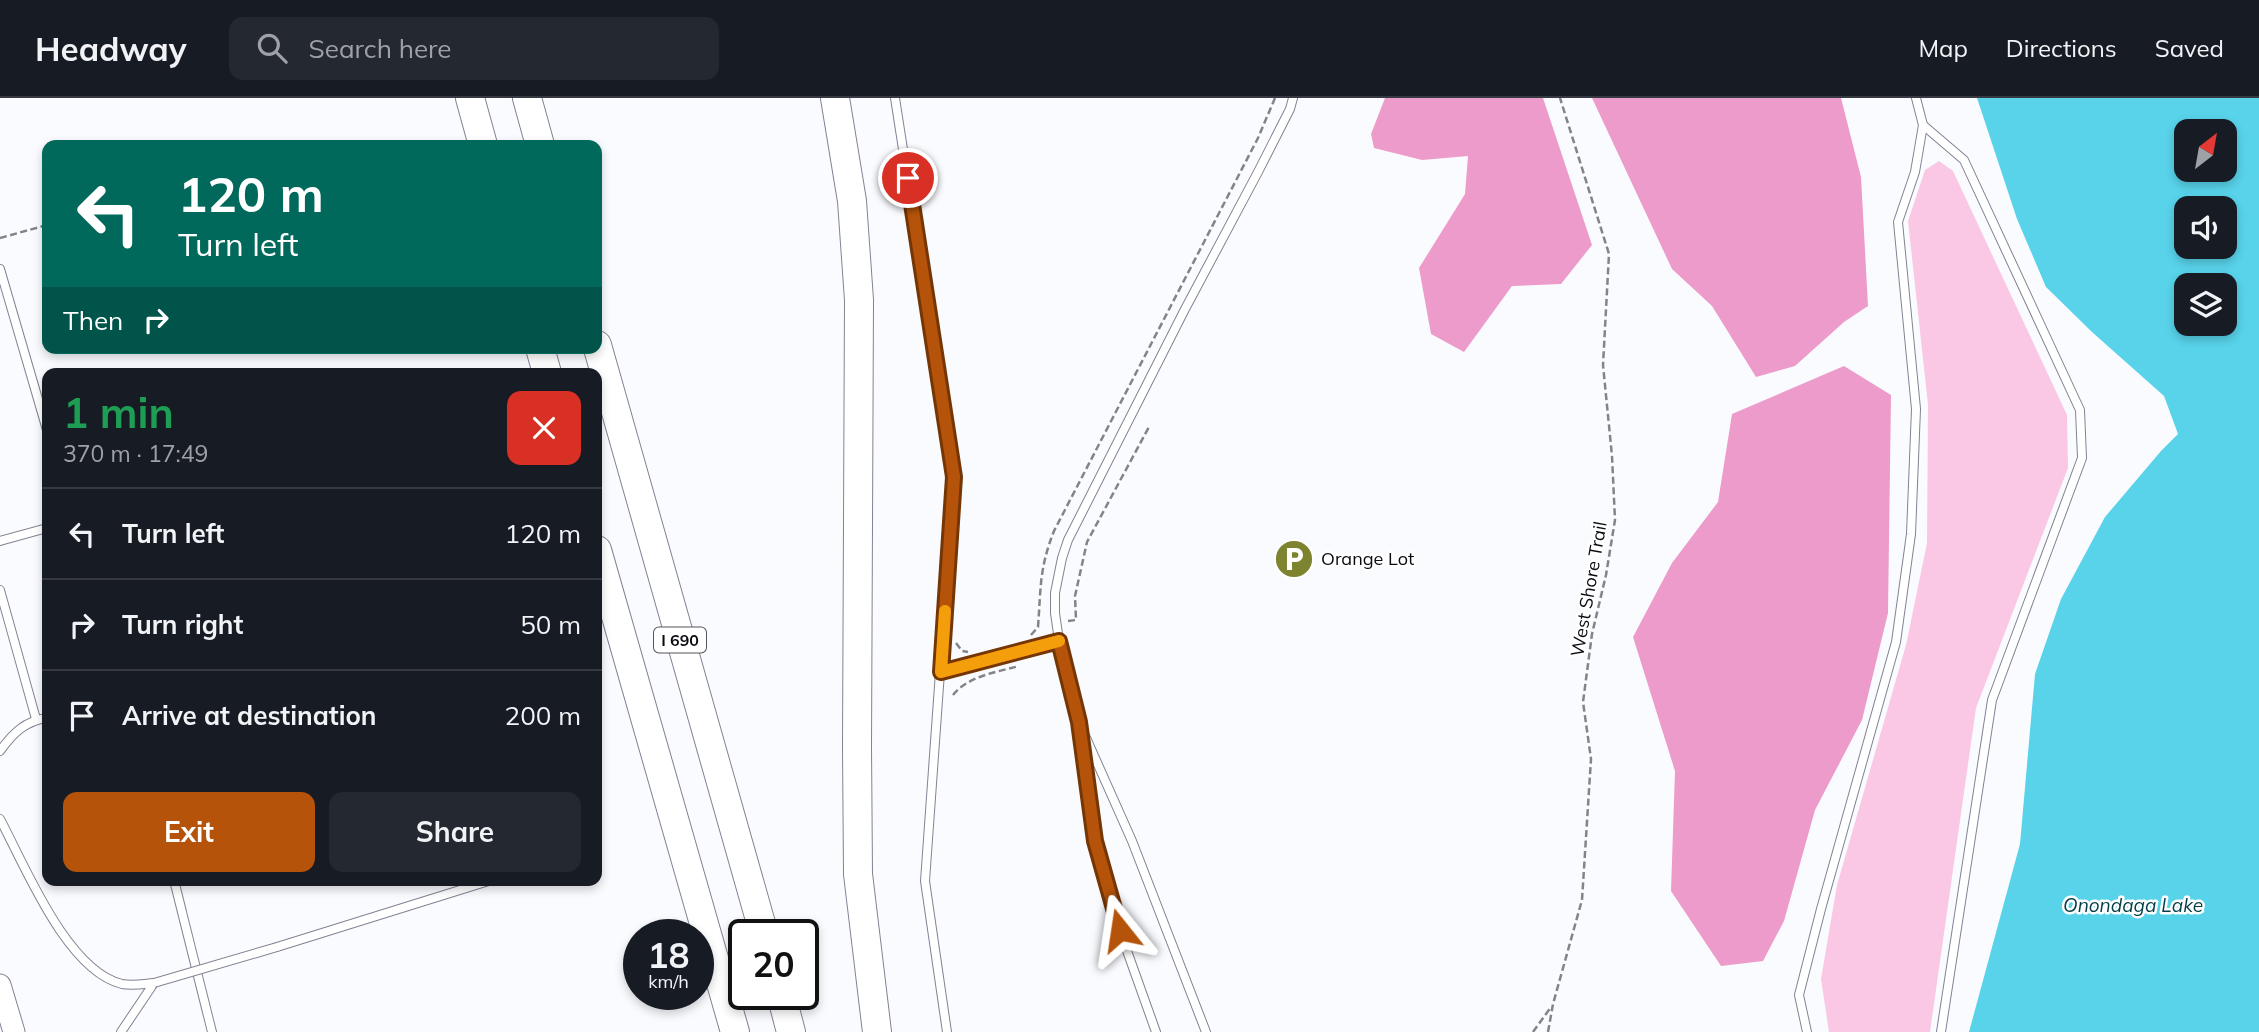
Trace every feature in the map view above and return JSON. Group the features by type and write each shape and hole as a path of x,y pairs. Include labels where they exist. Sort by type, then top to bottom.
{"highway":[{"path":"470,98 482,140"},
{"path":"527,98 539,140"},
{"path":"835,98 852,201 859,300 858,874 877,1032"},
{"name":"I 690","path":"600,354 760,919"},
{"path":"602,568 735,1032"},
{"path":"722,991 725,1032"},
{"path":"786,1010 792,1032"}],"main road":[{"path":"0,985 14,1032"}],"lane":[{"path":"895,98 954,477 925,881 947,1032"},
{"path":"1156,1032 1126,948 1095,841 1079,722 1059,641 1055,593 1068,540 1290,109 1293,98"},
{"path":"1807,1032 1799,995 1896,642 1911,534 1916,409 1898,222 1915,172 1923,125 1916,98"},
{"path":"1923,125 1964,160 2080,410 2082,458 1992,700 1941,1032"},
{"path":"0,270 42,413"},
{"path":"0,541 42,529"},
{"path":"0,590 36,719"},
{"path":"941,672 1059,641"},
{"path":"0,751 12,733 36,719 42,718"},
{"path":"1079,722 1132,841 1206,1032"},
{"path":"0,819 51,915 72,948 91,968 120,983 134,985 154,983 278,947 473,886"},
{"path":"176,886 212,1032"},
{"path":"121,1032 154,983"}],"path":[{"name":"West Shore Trail","path":"1548,1032 1553,1004 1582,900 1591,759 1583,702 1592,634 1615,520 1603,365 1609,254 1560,98"},
{"path":"0,238 42,226"},
{"path":"1038,627 1076,620 1075,597 1087,542 1150,425"},
{"name":"West Shore Trail","path":"1533,1032 1553,1004"}],"shaded area":[{"path":"1385,98 1543,98 1592,245 1561,284 1512,286 1464,352 1431,334 1419,268 1465,194 1468,156 1422,160 1374,148 1371,134"},
{"path":"1592,98 1841,98 1861,177 1868,306 1844,322 1795,366 1756,377 1712,306 1672,269"},
{"path":"1939,161 1953,171 2067,415 2068,468 1976,708 1930,1032 1829,1032 1821,979 1837,885 1906,645 1927,543 1928,405 1908,221 1925,170"},
{"path":"1844,366 1891,395 1888,613 1862,720 1815,810 1784,921 1763,961 1721,966 1671,891 1675,771 1633,637 1672,563 1718,502 1732,414"}],"water":[{"name":"Onondaga Lake","path":"1977,98 2259,98 2259,1032 1969,1032 2020,844 2035,674 2061,599 2105,517 2178,434 2164,396 2046,287 2017,219"}],"slow traffic":[{"path":"945,611 941,672 1059,641"}],"place":[{"name":"Orange Lot","path":"1294,559"}],"route":[{"path":"908,178 954,477 941,672 1059,641 1079,722 1095,841 1120,930"}]}
